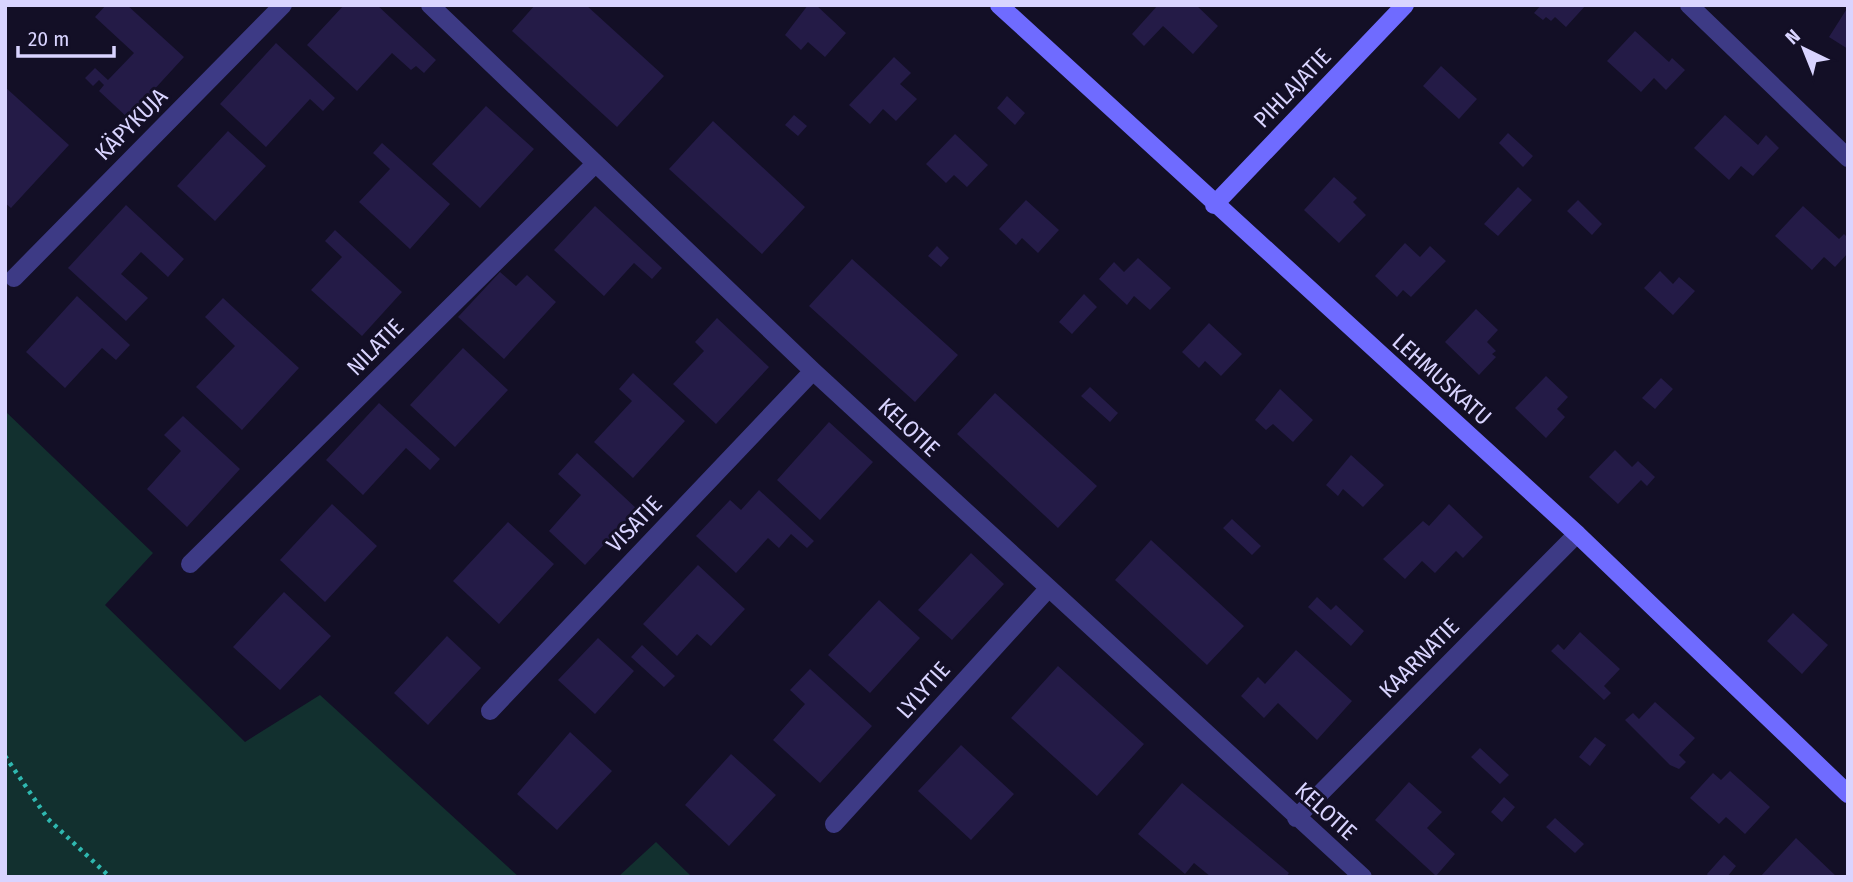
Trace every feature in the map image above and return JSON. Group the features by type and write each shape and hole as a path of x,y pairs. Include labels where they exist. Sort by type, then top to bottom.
{"street":[{"name":"KÄPYKUJA","path":"14,278 283,5"},
{"name":"KELOTIE","path":"430,5 594,165 813,371 1363,877"},
{"name":"LEHMUSKATU","path":"999,5 1214,205 1577,534 1848,794"},
{"name":"PIHLAJATIE","path":"1214,205 1405,5"},
{"path":"1689,5 1848,158"},
{"name":"NILATIE","path":"190,564 594,165"},
{"name":"VISATIE","path":"490,711 813,371"},
{"name":"KAARNATIE","path":"1296,817 1577,534"},
{"name":"LYLYTIE","path":"834,824 1048,589"}],"path":[{"path":"5,756 48,819 110,877"}],"green space":[{"path":"5,411 153,553 105,605 245,742 320,695 519,877 5,877"},
{"path":"656,842 692,877 618,877"}],"building":[{"path":"106,5 127,5 184,57 128,118 99,91 104,85 99,80 93,86 85,78 95,68 108,80 134,53 95,17"},
{"path":"344,5 377,5 436,60 424,73 416,66 411,70 392,53 357,91 307,45"},
{"path":"535,5 586,5 664,76 617,127 512,31"},
{"path":"808,5 816,5 846,33 825,57 808,42 801,50 785,35"},
{"path":"1158,5 1196,5 1218,26 1193,54 1163,26 1144,46 1132,34"},
{"path":"1541,5 1586,5 1566,27 1555,17 1551,21 1546,17 1543,20 1534,13"},
{"path":"1848,7 1848,49 1829,37"},
{"path":"1635,31 1669,62 1672,58 1685,70 1666,90 1654,78 1641,92 1607,61"},
{"path":"276,43 335,98 323,111 310,99 266,147 220,104"},
{"path":"894,57 911,73 900,84 917,99 896,121 883,109 870,124 849,105"},
{"path":"1441,66 1477,99 1459,119 1423,86"},
{"path":"5,87 69,145 11,208 5,203"},
{"path":"1007,96 1025,113 1015,125 997,108"},
{"path":"486,106 534,149 480,208 432,164"},
{"path":"794,115 807,126 798,136 785,125"},
{"path":"1725,115 1758,145 1766,135 1779,148 1753,176 1741,166 1729,180 1694,148"},
{"path":"713,121 805,207 762,254 669,169"},
{"path":"228,131 266,166 215,221 177,186"},
{"path":"1508,133 1533,156 1523,167 1499,143"},
{"path":"955,134 988,165 967,187 954,175 946,183 926,164"},
{"path":"382,143 450,204 410,249 359,202 390,169 373,153"},
{"path":"1334,177 1357,198 1353,202 1366,215 1339,243 1304,210"},
{"path":"1518,187 1532,200 1498,236 1484,224"},
{"path":"1026,200 1059,230 1038,253 1022,238 1016,245 999,229"},
{"path":"1578,200 1602,224 1592,235 1567,211"},
{"path":"126,205 184,259 168,277 141,252 121,274 148,298 126,321 68,268"},
{"path":"595,206 662,268 652,279 634,263 604,296 554,250"},
{"path":"1803,206 1839,239 1844,234 1848,238 1848,253 1835,267 1824,257 1812,270 1775,236"},
{"path":"335,230 402,292 362,336 311,290 342,257 325,241"},
{"path":"1405,243 1420,257 1430,246 1446,261 1411,297 1403,290 1397,297 1375,276"},
{"path":"937,246 949,258 941,267 928,256"},
{"path":"1138,258 1171,288 1150,310 1134,296 1127,305 1099,279 1114,262 1124,272"},
{"path":"852,259 958,355 915,402 809,306"},
{"path":"1660,271 1673,284 1679,277 1695,291 1673,315 1644,288"},
{"path":"500,272 516,286 527,275 556,302 504,359 458,317"},
{"path":"1084,294 1097,307 1072,334 1059,322"},
{"path":"77,296 130,345 116,360 102,348 65,388 26,352"},
{"path":"223,298 299,368 242,430 196,387 235,346 205,317"},
{"path":"1476,309 1498,330 1487,342 1496,351 1492,354 1496,357 1479,375 1445,342"},
{"path":"717,318 769,367 716,424 673,384 704,351 695,342"},
{"path":"1209,323 1242,354 1221,376 1205,361 1199,368 1182,352"},
{"path":"463,348 508,390 455,447 410,405"},
{"path":"633,373 685,421 633,478 594,442 632,401 619,389"},
{"path":"1546,376 1568,397 1557,409 1565,417 1546,438 1515,408"},
{"path":"1661,378 1673,389 1655,409 1642,398"},
{"path":"1090,387 1118,413 1110,422 1081,396"},
{"path":"1280,389 1313,420 1293,442 1273,424 1266,430 1255,420"},
{"path":"995,393 1097,486 1058,528 957,434"},
{"path":"379,403 440,459 430,470 406,448 363,495 326,460"},
{"path":"183,416 240,469 187,527 147,489 181,451 164,435"},
{"path":"829,422 873,462 820,520 777,480"},
{"path":"1615,450 1632,467 1638,461 1655,477 1647,486 1641,480 1618,504 1589,477"},
{"path":"577,453 637,509 585,565 549,531 581,495 558,474"},
{"path":"1351,455 1384,485 1363,507 1343,489 1338,496 1326,485"},
{"path":"759,490 814,541 807,548 791,534 779,548 768,538 736,573 696,536 730,500 741,510"},
{"path":"332,504 377,546 325,602 280,560"},
{"path":"1449,504 1483,537 1463,558 1456,551 1435,573 1422,561 1405,579 1383,559 1423,521 1429,526"},
{"path":"1232,519 1261,546 1252,555 1223,528"},
{"path":"508,522 554,564 499,624 453,581"},
{"path":"1151,540 1244,626 1207,665 1115,580"},
{"path":"971,553 1004,584 952,640 918,610"},
{"path":"698,565 745,609 711,646 697,634 677,656 643,624"},
{"path":"284,592 331,636 280,690 233,647"},
{"path":"1317,597 1331,610 1336,605 1364,631 1351,646 1308,607"},
{"path":"879,600 920,638 870,693 828,655"},
{"path":"1793,613 1828,645 1802,674 1767,641"},
{"path":"1580,632 1620,669 1604,686 1611,693 1604,700 1551,651 1558,644 1564,650"},
{"path":"447,636 481,668 428,725 394,693"},
{"path":"598,638 634,671 595,714 558,680"},
{"path":"642,645 675,676 664,687 631,657"},
{"path":"1296,650 1352,701 1317,740 1278,703 1264,718 1241,696 1258,677 1265,684"},
{"path":"1058,666 1144,744 1097,796 1011,718"},
{"path":"810,669 872,726 820,783 773,740 805,704 790,690"},
{"path":"1655,702 1695,738 1679,755 1686,762 1679,769 1670,765 1625,720 1633,713 1639,719"},
{"path":"570,732 612,771 557,830 517,794"},
{"path":"1595,737 1606,745 1590,766 1579,757"},
{"path":"961,745 1014,794 971,840 918,791"},
{"path":"1480,748 1509,775 1500,784 1471,757"},
{"path":"731,754 776,795 729,846 685,805"},
{"path":"1730,771 1770,807 1745,834 1726,817 1719,824 1690,798 1713,773 1721,780"},
{"path":"1409,782 1442,812 1427,828 1455,854 1436,876 1375,820"},
{"path":"1182,783 1289,873 1286,877 1211,877 1194,863 1185,874 1138,834"},
{"path":"1504,797 1515,807 1502,822 1491,812"},
{"path":"1555,818 1584,844 1575,853 1546,827"},
{"path":"1796,838 1837,877 1760,877"},
{"path":"1724,855 1736,866 1727,877 1709,877 1707,874"}]}
